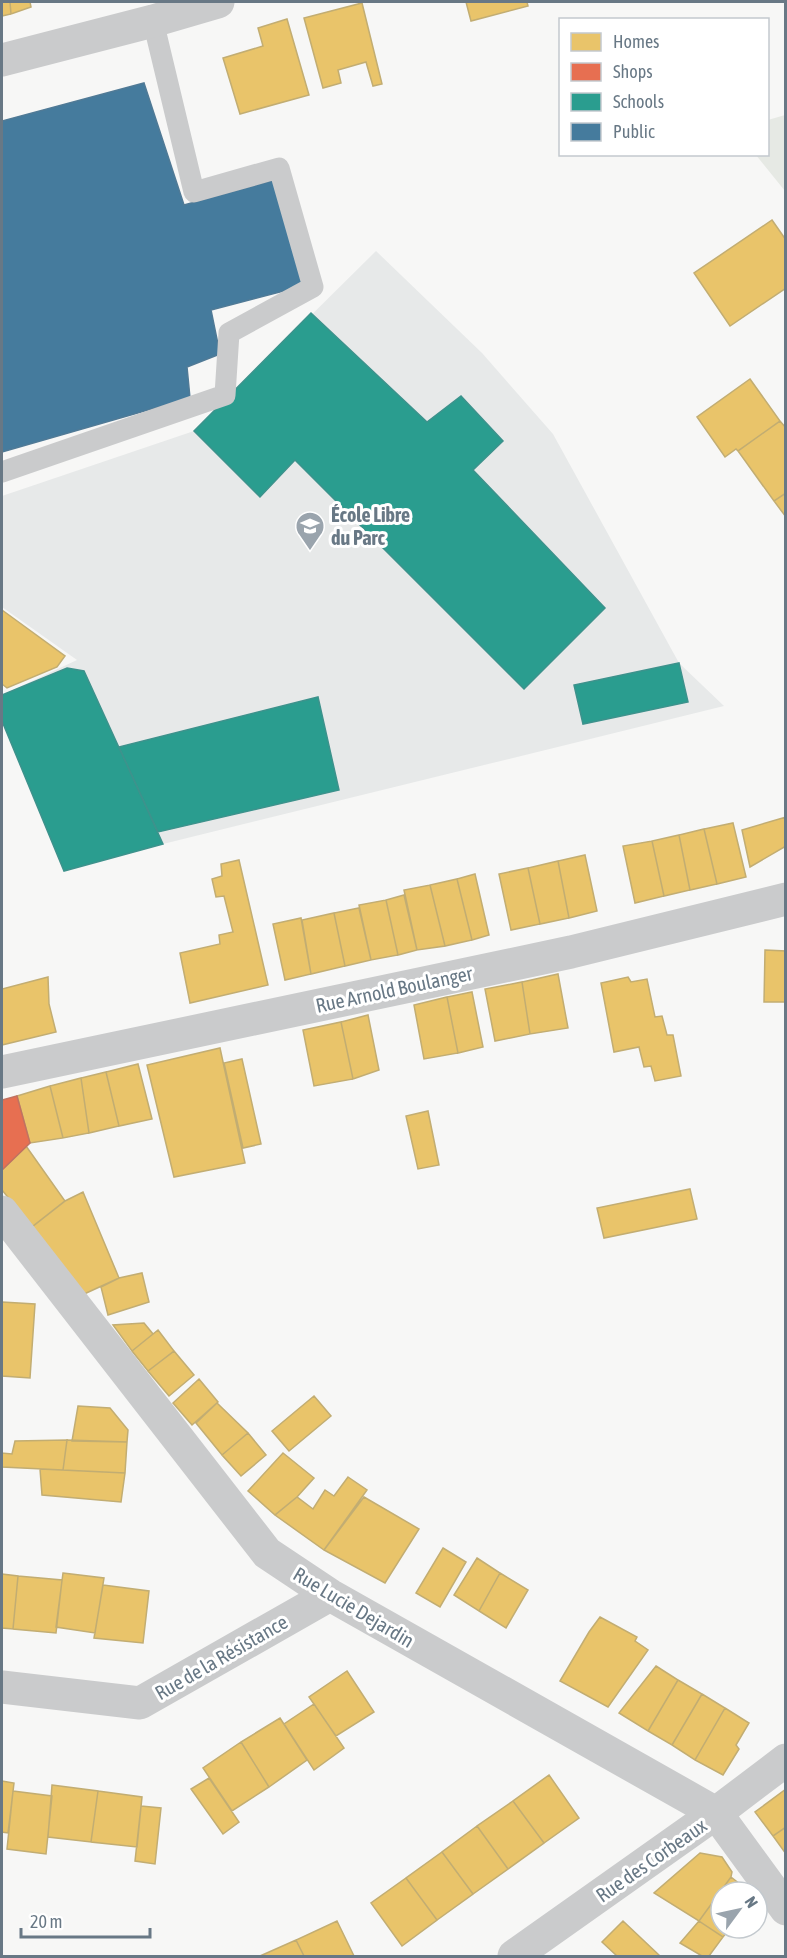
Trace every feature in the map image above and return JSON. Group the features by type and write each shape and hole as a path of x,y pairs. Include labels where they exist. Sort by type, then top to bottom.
{"street":[{"path":"2,60 164,13 218,2"},
{"name":"Rue Arnold Boulanger","path":"2,1072 571,952 786,899"},
{"name":"Rue Lucie Dejardin","path":"2,1212 267,1553 330,1595 716,1813 786,1909"},
{"name":"Rue de la Résistance","path":"2,1687 140,1703 330,1595"},
{"name":"Rue des Corbeaux","path":"514,1956 716,1813 786,1760"}],"lane":[{"path":"2,472 225,395 229,333 313,287 279,168 194,192 164,13"}],"shaded area":[{"path":"786,115 785,191 757,156 769,156 769,120"},
{"name":"École Libre du Parc","path":"376,251 482,353 553,434 679,663 724,706 163,844 64,871 2,721 2,695 77,660 2,607 2,496 194,431"}],"building: Homes":[{"path":"2,2 10,2 11,14 2,16"},
{"path":"10,2 30,2 31,7 11,14"},
{"path":"466,2 527,2 528,6 471,21"},
{"path":"362,3 382,84 373,86 366,62 338,70 341,83 323,88 304,18"},
{"path":"287,19 309,95 240,114 223,58 263,46 258,28"},
{"path":"772,220 786,240 786,288 730,326 694,273"},
{"path":"750,379 780,421 738,451 736,449 725,457 697,417"},
{"path":"780,421 786,428 786,493 774,501 738,451"},
{"path":"786,493 786,517 774,501"},
{"path":"2,610 65,656 57,667 7,688 2,684"},
{"path":"786,817 786,846 750,867 742,830"},
{"path":"733,823 746,877 717,884 704,829"},
{"path":"704,829 717,884 690,890 679,835"},
{"path":"679,835 690,890 664,896 652,841"},
{"path":"652,841 664,896 635,903 623,846"},
{"path":"585,855 597,911 569,918 558,861"},
{"path":"239,860 268,985 190,1003 180,953 220,944 219,935 233,932 224,896 216,897 212,879 222,876 221,864"},
{"path":"558,861 569,918 540,924 528,868"},
{"path":"528,868 540,924 511,930 499,874"},
{"path":"475,874 489,935 472,940 457,879"},
{"path":"457,879 472,940 445,946 430,885"},
{"path":"430,885 445,946 417,950 404,890"},
{"path":"404,895 417,950 398,955 386,900"},
{"path":"386,900 398,955 371,960 359,905"},
{"path":"359,908 371,960 345,966 334,913"},
{"path":"334,913 345,966 311,974 302,920"},
{"path":"301,918 311,974 285,980 273,924"},
{"path":"765,950 786,951 786,1002 764,1002"},
{"path":"558,974 568,1028 530,1034 522,982"},
{"path":"48,977 49,1004 56,1032 2,1045 2,989"},
{"path":"628,977 631,982 647,979 655,1017 662,1016 667,1035 673,1035 681,1076 655,1081 651,1066 644,1067 639,1047 614,1052 601,983"},
{"path":"522,982 530,1034 495,1041 485,989"},
{"path":"472,992 483,1047 458,1053 447,997"},
{"path":"447,997 458,1053 424,1059 414,1005"},
{"path":"368,1015 379,1070 353,1079 341,1022"},
{"path":"341,1022 353,1079 314,1086 303,1030"},
{"path":"220,1048 245,1163 174,1177 147,1065"},
{"path":"242,1059 261,1144 243,1148 224,1063"},
{"path":"138,1064 152,1119 119,1126 106,1072"},
{"path":"106,1072 119,1126 89,1133 81,1078"},
{"path":"81,1078 89,1133 63,1138 50,1086"},
{"path":"50,1086 63,1138 30,1143 17,1096"},
{"path":"428,1111 439,1165 418,1169 406,1116"},
{"path":"26,1146 65,1201 32,1227 2,1190 2,1170"},
{"path":"690,1189 697,1219 604,1238 597,1208"},
{"path":"83,1192 119,1278 82,1295 32,1227 65,1201"},
{"path":"142,1273 149,1302 108,1315 101,1287 119,1278"},
{"path":"2,1302 35,1304 30,1378 2,1376"},
{"path":"144,1323 153,1334 132,1351 113,1325"},
{"path":"158,1330 174,1351 148,1371 132,1351"},
{"path":"174,1351 194,1375 169,1396 148,1371"},
{"path":"199,1379 218,1402 192,1425 173,1403"},
{"path":"314,1396 331,1416 289,1451 272,1431"},
{"path":"217,1403 248,1433 222,1455 196,1423"},
{"path":"78,1406 110,1408 128,1430 127,1442 72,1441"},
{"path":"248,1433 266,1455 241,1476 222,1455"},
{"path":"67,1440 127,1442 125,1473 63,1470"},
{"path":"67,1440 63,1470 2,1467 2,1453 12,1454 15,1441"},
{"path":"283,1453 314,1478 297,1497 275,1515 248,1491"},
{"path":"40,1469 125,1473 121,1502 42,1495"},
{"path":"348,1477 367,1490 324,1550 275,1515 297,1497 313,1509 325,1490 334,1496"},
{"path":"364,1497 419,1529 385,1583 324,1550"},
{"path":"443,1548 466,1562 440,1607 416,1593"},
{"path":"477,1558 500,1573 479,1611 454,1595"},
{"path":"63,1573 104,1578 95,1633 56,1627"},
{"path":"500,1573 528,1590 506,1628 479,1611"},
{"path":"2,1574 18,1576 13,1629 2,1628"},
{"path":"18,1576 62,1580 56,1633 13,1629"},
{"path":"103,1585 149,1591 143,1643 94,1638"},
{"path":"600,1617 637,1637 635,1641 648,1650 608,1707 560,1681"},
{"path":"656,1666 678,1680 648,1731 619,1713"},
{"path":"347,1671 374,1712 336,1736 309,1697"},
{"path":"678,1680 702,1694 672,1745 648,1731"},
{"path":"702,1694 725,1708 695,1760 672,1745"},
{"path":"314,1704 344,1748 314,1770 284,1724"},
{"path":"725,1708 749,1723 736,1745 739,1749 723,1775 695,1760"},
{"path":"280,1718 307,1760 269,1787 241,1742"},
{"path":"241,1742 269,1787 232,1811 203,1768"},
{"path":"549,1775 579,1818 544,1843 513,1801"},
{"path":"209,1778 239,1822 223,1834 191,1789"},
{"path":"2,1781 14,1783 8,1833 2,1832"},
{"path":"52,1785 98,1791 91,1842 48,1837"},
{"path":"786,1789 786,1827 773,1836 755,1812"},
{"path":"13,1791 52,1796 46,1854 7,1849"},
{"path":"98,1791 142,1797 137,1847 91,1842"},
{"path":"513,1801 544,1843 508,1869 477,1826"},
{"path":"141,1806 161,1808 155,1864 135,1861"},
{"path":"477,1826 508,1869 473,1894 442,1852"},
{"path":"786,1827 786,1854 773,1836"},
{"path":"442,1852 473,1894 437,1920 406,1878"},
{"path":"700,1853 722,1857 732,1872 729,1880 709,1880 709,1907 699,1921 654,1893"},
{"path":"406,1878 437,1920 402,1946 371,1903"},
{"path":"709,1907 709,1928 699,1921"},
{"path":"337,1921 354,1956 304,1956 296,1940"},
{"path":"623,1921 660,1956 617,1956 602,1942"},
{"path":"699,1921 709,1928 709,1940 721,1940 709,1956 702,1956 680,1943"},
{"path":"296,1940 304,1956 260,1956"}],"building: Shops":[{"path":"17,1096 30,1143 2,1170 2,1100"}],"building: Schools":[{"path":"311,313 427,422 461,396 503,441 473,470 605,608 524,689 295,460 260,497 194,431"},
{"path":"679,663 688,702 583,724 574,685"},
{"path":"67,668 84,671 163,844 64,871 2,721 2,695"},
{"path":"318,697 339,790 158,832 119,747"}],"building: Public":[{"path":"144,83 184,205 275,180 303,286 211,310 220,354 187,367 190,398 2,452 2,121"}],"place":[{"name":"École Libre du Parc","path":"310,552"}]}
